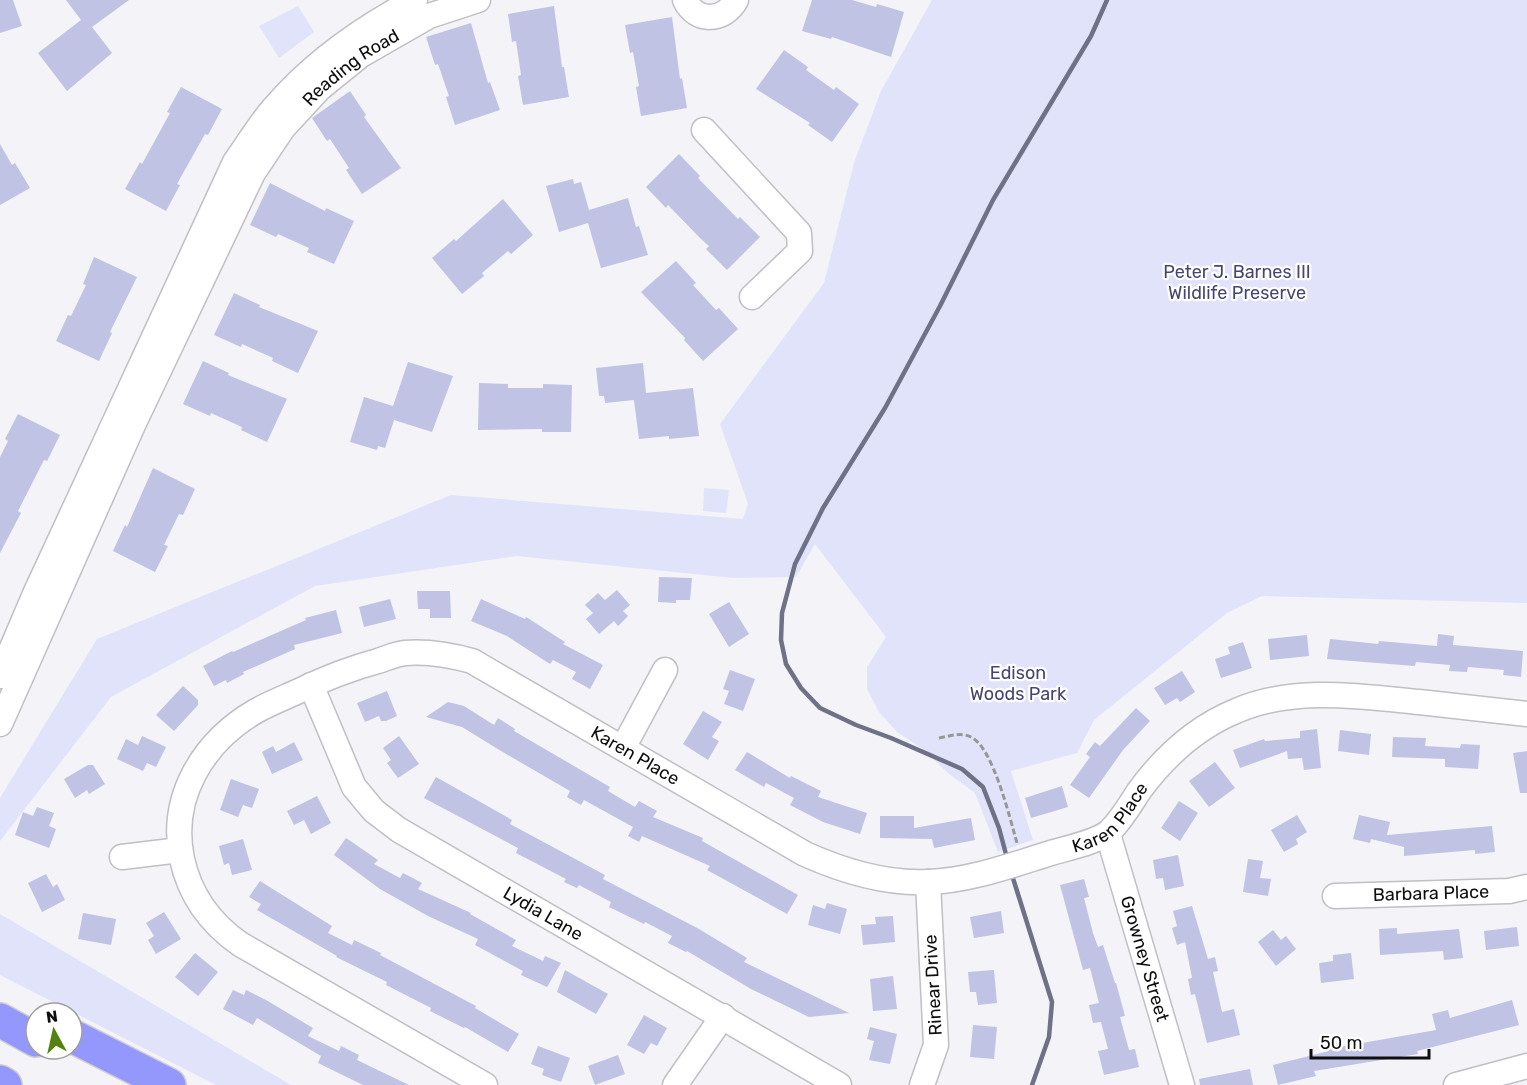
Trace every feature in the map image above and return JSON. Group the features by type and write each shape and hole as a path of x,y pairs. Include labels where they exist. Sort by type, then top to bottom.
{"highway":[{"path":"0,999 24,1012"},
{"path":"0,1020 24,1033"},
{"path":"84,1042 169,1085"},
{"path":"75,1061 118,1085"},
{"path":"0,1083 5,1085"}],"street":[{"name":"Reading Road","path":"244,167 272,110 303,78 348,39 416,0"},
{"name":"Reading Road","path":"244,167 312,97 361,55 429,16 478,0"},
{"path":"685,0 696,13 711,18 729,11 736,0"},
{"path":"704,130 799,233 800,251 752,297"},
{"path":"0,676 39,583 244,167"},
{"path":"0,724 133,425 244,167"},
{"name":"Karen Place","path":"485,1085 240,944 210,919 193,891 185,871 180,850 179,823 188,785 198,765 223,735 257,710 352,668 403,654 433,653 454,656 472,661 813,858 852,872 890,879 928,882 958,878 1015,864 1108,834 1154,772 1173,753 1214,722 1236,710 1260,702 1308,694 1384,699 1527,714"},
{"path":"623,748 665,670"},
{"name":"Lydia Lane","path":"311,685 354,787 374,811 399,830 839,1085"},
{"name":"Growney Street","path":"1108,834 1182,1085"},
{"path":"122,857 180,850"},
{"name":"Rinear Drive","path":"922,1085 936,1046 928,882"},
{"name":"Barbara Place","path":"1335,896 1509,891 1527,887"},
{"path":"675,1085 723,1016"},
{"path":"1456,1085 1527,1066"}],"path":[{"path":"939,738 962,734 970,736 985,750 992,763 1017,843"}],"green space":[{"name":"Peter J. Barnes III Wildlife Preserve","path":"932,0 1527,0 1527,603 1262,596 1227,613 1094,720 1077,753 1011,771 1033,840 998,852 975,793 949,774 924,750 897,732 879,712 867,689 867,667 886,637 815,544 796,577 733,578 517,556 315,586 111,697 0,841 0,798 97,639 451,495 743,519 748,504 720,424 824,283 854,163 881,91"},
{"path":"298,6 314,32 279,58 259,26"},
{"path":"704,488 729,490 726,513 703,511"},
{"path":"0,914 291,1085 216,1085 84,1018 84,1001 51,1001 0,975"}],"building":[{"path":"0,0 13,0 22,26 0,33"},
{"path":"66,0 129,0 92,27 112,53 67,91 38,53 81,20"},
{"path":"812,0 852,0 904,12 891,57 832,37 831,39 802,31"},
{"path":"554,6 562,67 564,67 569,97 523,105 518,76 521,75 516,41 512,42 508,14"},
{"path":"672,17 680,79 682,78 687,108 641,116 636,87 639,86 625,25"},
{"path":"471,23 488,83 490,82 500,110 455,125 446,97 449,96 426,37"},
{"path":"784,50 808,67 806,70 834,90 836,87 859,104 832,142 808,125 810,123 756,89"},
{"path":"181,87 222,109 177,184 180,185 166,211 125,189 140,162 142,164 170,113 167,112"},
{"path":"350,91 366,115 364,117 401,168 362,194 346,170 349,168 330,139 327,141 312,118"},
{"path":"0,144 12,165 15,163 30,188 0,205"},
{"path":"679,154 700,176 698,178 738,219 740,217 760,237 727,270 706,249 709,246 668,205 666,208 646,187"},
{"path":"573,179 574,184 581,182 589,210 628,198 636,227 639,226 648,255 601,268 588,223 559,232 546,186"},
{"path":"270,183 325,211 326,208 354,221 334,264 307,252 309,248 250,225"},
{"path":"503,199 533,235 511,254 508,251 482,273 484,276 462,294 432,258 454,239 456,241"},
{"path":"94,257 137,277 110,332 112,333 99,361 56,341 86,285 83,284"},
{"path":"676,261 696,283 693,285 738,329 703,361 684,340 685,338 641,292"},
{"path":"234,293 260,305 259,307 318,331 298,373 272,361 273,358 214,335"},
{"path":"203,361 229,373 228,375 287,399 267,442 241,430 242,427 183,404"},
{"path":"408,362 453,376 432,432 394,420 385,448 378,446 377,450 350,442 364,397 393,406"},
{"path":"643,363 646,393 693,388 699,436 639,439 634,400 605,403 604,396 599,396 596,368"},
{"path":"479,383 508,384 508,388 543,388 543,384 572,385 571,432 542,432 542,429 478,430"},
{"path":"18,414 60,435 47,461 44,460 18,511 21,513 0,553 0,457 8,441 5,439"},
{"path":"153,468 195,489 183,515 179,514 164,545 168,546 155,572 113,551 125,525 127,527"},
{"path":"659,577 692,578 690,600 676,600 676,603 658,602"},
{"path":"617,590 630,605 623,611 628,616 618,626 614,621 599,634 586,619 593,613 585,605 598,593 605,600"},
{"path":"417,591 450,591 451,618 430,618 430,609 418,609"},
{"path":"390,599 396,619 364,627 359,607"},
{"path":"481,599 525,619 526,617 565,642 563,644 603,665 590,689 572,679 576,672 553,660 550,664 507,636 471,621"},
{"path":"729,602 749,634 729,647 709,614"},
{"path":"336,610 342,633 294,645 295,649 243,672 244,674 227,683 226,680 214,686 203,666 232,651 306,620 305,618"},
{"path":"1438,634 1454,636 1453,645 1523,651 1521,677 1503,675 1504,670 1468,667 1467,672 1449,671 1450,665 1416,662 1415,666 1327,659 1330,639 1378,644 1379,641 1437,646"},
{"path":"1307,635 1309,656 1270,660 1268,639"},
{"path":"1243,642 1252,668 1221,678 1215,659 1230,654 1228,647"},
{"path":"730,670 755,679 743,711 724,704 729,691 723,689"},
{"path":"1182,671 1195,692 1180,702 1177,698 1165,705 1154,688"},
{"path":"183,686 198,700 198,705 174,731 156,715"},
{"path":"387,691 397,716 381,721 379,716 365,722 357,703"},
{"path":"448,702 464,706 494,725 498,718 515,729 514,731 610,787 608,791 635,807 639,801 657,811 653,817 703,838 702,841 798,895 787,914 707,870 710,866 642,836 639,842 628,836 633,827 584,800 581,805 567,797 570,791 462,727 426,717"},
{"path":"1136,708 1150,721 1123,750 1089,798 1070,785 1090,757 1086,754 1095,742 1100,746"},
{"path":"703,711 722,722 712,737 719,741 708,760 683,744"},
{"path":"1317,729 1321,768 1304,770 1302,758 1288,759 1287,751 1240,768 1233,750 1264,739 1265,741 1300,738 1300,731"},
{"path":"1340,730 1371,734 1369,755 1338,751"},
{"path":"142,736 166,747 156,767 147,763 143,771 117,759 126,739 138,745"},
{"path":"399,736 419,764 398,778 387,763 391,760 383,748"},
{"path":"1393,737 1426,738 1425,746 1460,748 1461,744 1480,745 1478,769 1445,767 1445,759 1392,757"},
{"path":"294,742 303,760 272,774 262,752 273,746 276,752"},
{"path":"1527,751 1527,793 1520,793 1513,753"},
{"path":"747,752 790,778 791,776 821,791 818,797 867,813 860,834 823,822 790,805 794,798 766,783 764,787 735,770"},
{"path":"1215,762 1235,788 1209,807 1189,781"},
{"path":"88,765 93,765 105,784 89,794 87,790 75,798 64,779"},
{"path":"436,777 512,820 510,824 605,875 603,879 699,929 747,958 744,962 849,1013 809,1017 751,989 687,951 668,943 672,936 609,907 611,902 579,885 577,888 564,882 566,879 516,853 518,848 424,798"},
{"path":"231,779 259,789 252,808 243,805 238,817 220,810"},
{"path":"1062,786 1068,807 1031,818 1025,798"},
{"path":"317,796 331,823 311,834 304,820 294,825 287,811"},
{"path":"1179,801 1198,813 1180,841 1161,828"},
{"path":"37,807 54,813 49,826 56,829 49,848 15,835 23,812 33,816"},
{"path":"1297,815 1307,832 1296,839 1298,844 1284,852 1271,830"},
{"path":"1359,815 1390,822 1387,835 1492,826 1495,852 1475,854 1475,850 1404,856 1404,847 1371,839 1370,843 1353,839"},
{"path":"880,816 914,816 914,828 971,818 975,840 934,848 932,839 880,838"},
{"path":"346,838 378,860 374,864 400,878 403,873 422,883 418,889 471,913 516,940 512,946 543,961 545,956 561,963 547,987 521,975 523,971 475,945 478,939 428,916 380,889 334,855"},
{"path":"243,839 252,870 232,875 229,863 224,865 219,846"},
{"path":"1178,855 1184,886 1165,890 1163,878 1156,879 1153,860"},
{"path":"1248,859 1263,861 1260,878 1271,879 1268,896 1243,892"},
{"path":"46,874 53,887 57,884 65,900 42,912 28,883"},
{"path":"1084,879 1089,897 1084,898 1093,933 1098,947 1103,945 1125,1016 1120,1017 1129,1050 1135,1049 1139,1067 1104,1075 1098,1051 1108,1049 1101,1022 1093,1023 1089,1005 1099,1003 1090,968 1083,970 1060,885"},
{"path":"260,881 332,926 328,933 352,945 354,940 381,953 380,955 476,1006 475,1008 519,1034 508,1052 465,1027 430,1011 431,1008 386,985 387,982 336,957 257,910 261,904 249,897"},
{"path":"827,903 847,909 840,934 808,925 813,905 825,909"},
{"path":"1192,906 1208,959 1215,957 1218,971 1213,972 1222,1012 1234,1009 1240,1035 1207,1043 1195,994 1191,995 1188,979 1192,978 1185,942 1177,945 1172,928 1177,926 1173,911"},
{"path":"1001,911 1004,933 974,938 970,917"},
{"path":"164,912 181,939 156,954 148,940 154,936 146,923"},
{"path":"83,913 116,919 111,945 78,939"},
{"path":"893,916 895,942 863,945 861,925 876,924 875,917"},
{"path":"1517,927 1519,946 1486,950 1484,931"},
{"path":"1397,928 1397,934 1459,929 1463,958 1444,960 1443,951 1380,955 1379,929"},
{"path":"1273,930 1281,940 1286,936 1296,949 1276,966 1258,942"},
{"path":"195,953 218,972 198,996 175,977"},
{"path":"1351,953 1354,979 1321,983 1319,963 1333,961 1333,955"},
{"path":"565,970 608,994 596,1014 557,992"},
{"path":"994,970 997,1003 978,1005 976,992 970,992 968,972"},
{"path":"893,976 897,1009 873,1011 870,979"},
{"path":"233,990 244,995 246,990 266,1000 313,1028 308,1036 339,1051 341,1046 359,1055 357,1060 409,1085 363,1085 318,1063 321,1056 257,1018 253,1025 223,1009"},
{"path":"1512,1000 1519,1025 1417,1051 1418,1054 1314,1071 1316,1076 1278,1085 1273,1065 1329,1051 1328,1049 1436,1030 1432,1014 1448,1010 1450,1018"},
{"path":"644,1015 667,1028 657,1046 651,1043 644,1054 627,1045"},
{"path":"973,1025 997,1027 994,1059 970,1057"},
{"path":"870,1027 897,1034 890,1064 869,1060 874,1041 867,1039"},
{"path":"538,1046 570,1058 561,1082 542,1075 544,1069 531,1064"},
{"path":"618,1055 625,1074 595,1085 588,1066"},
{"path":"1250,1069 1253,1085 1200,1085 1199,1079"}],"waterway":[{"path":"1007,858 999,828 983,787 962,769 820,708 801,688 786,664 781,640 782,613 795,564 823,508 885,408 940,306 993,200 1091,36 1107,0"},
{"path":"1011,872 1052,1002 1049,1037 1032,1085"}],"park label":[{"name":"Edison Woods Park","path":"1018,683"}]}
